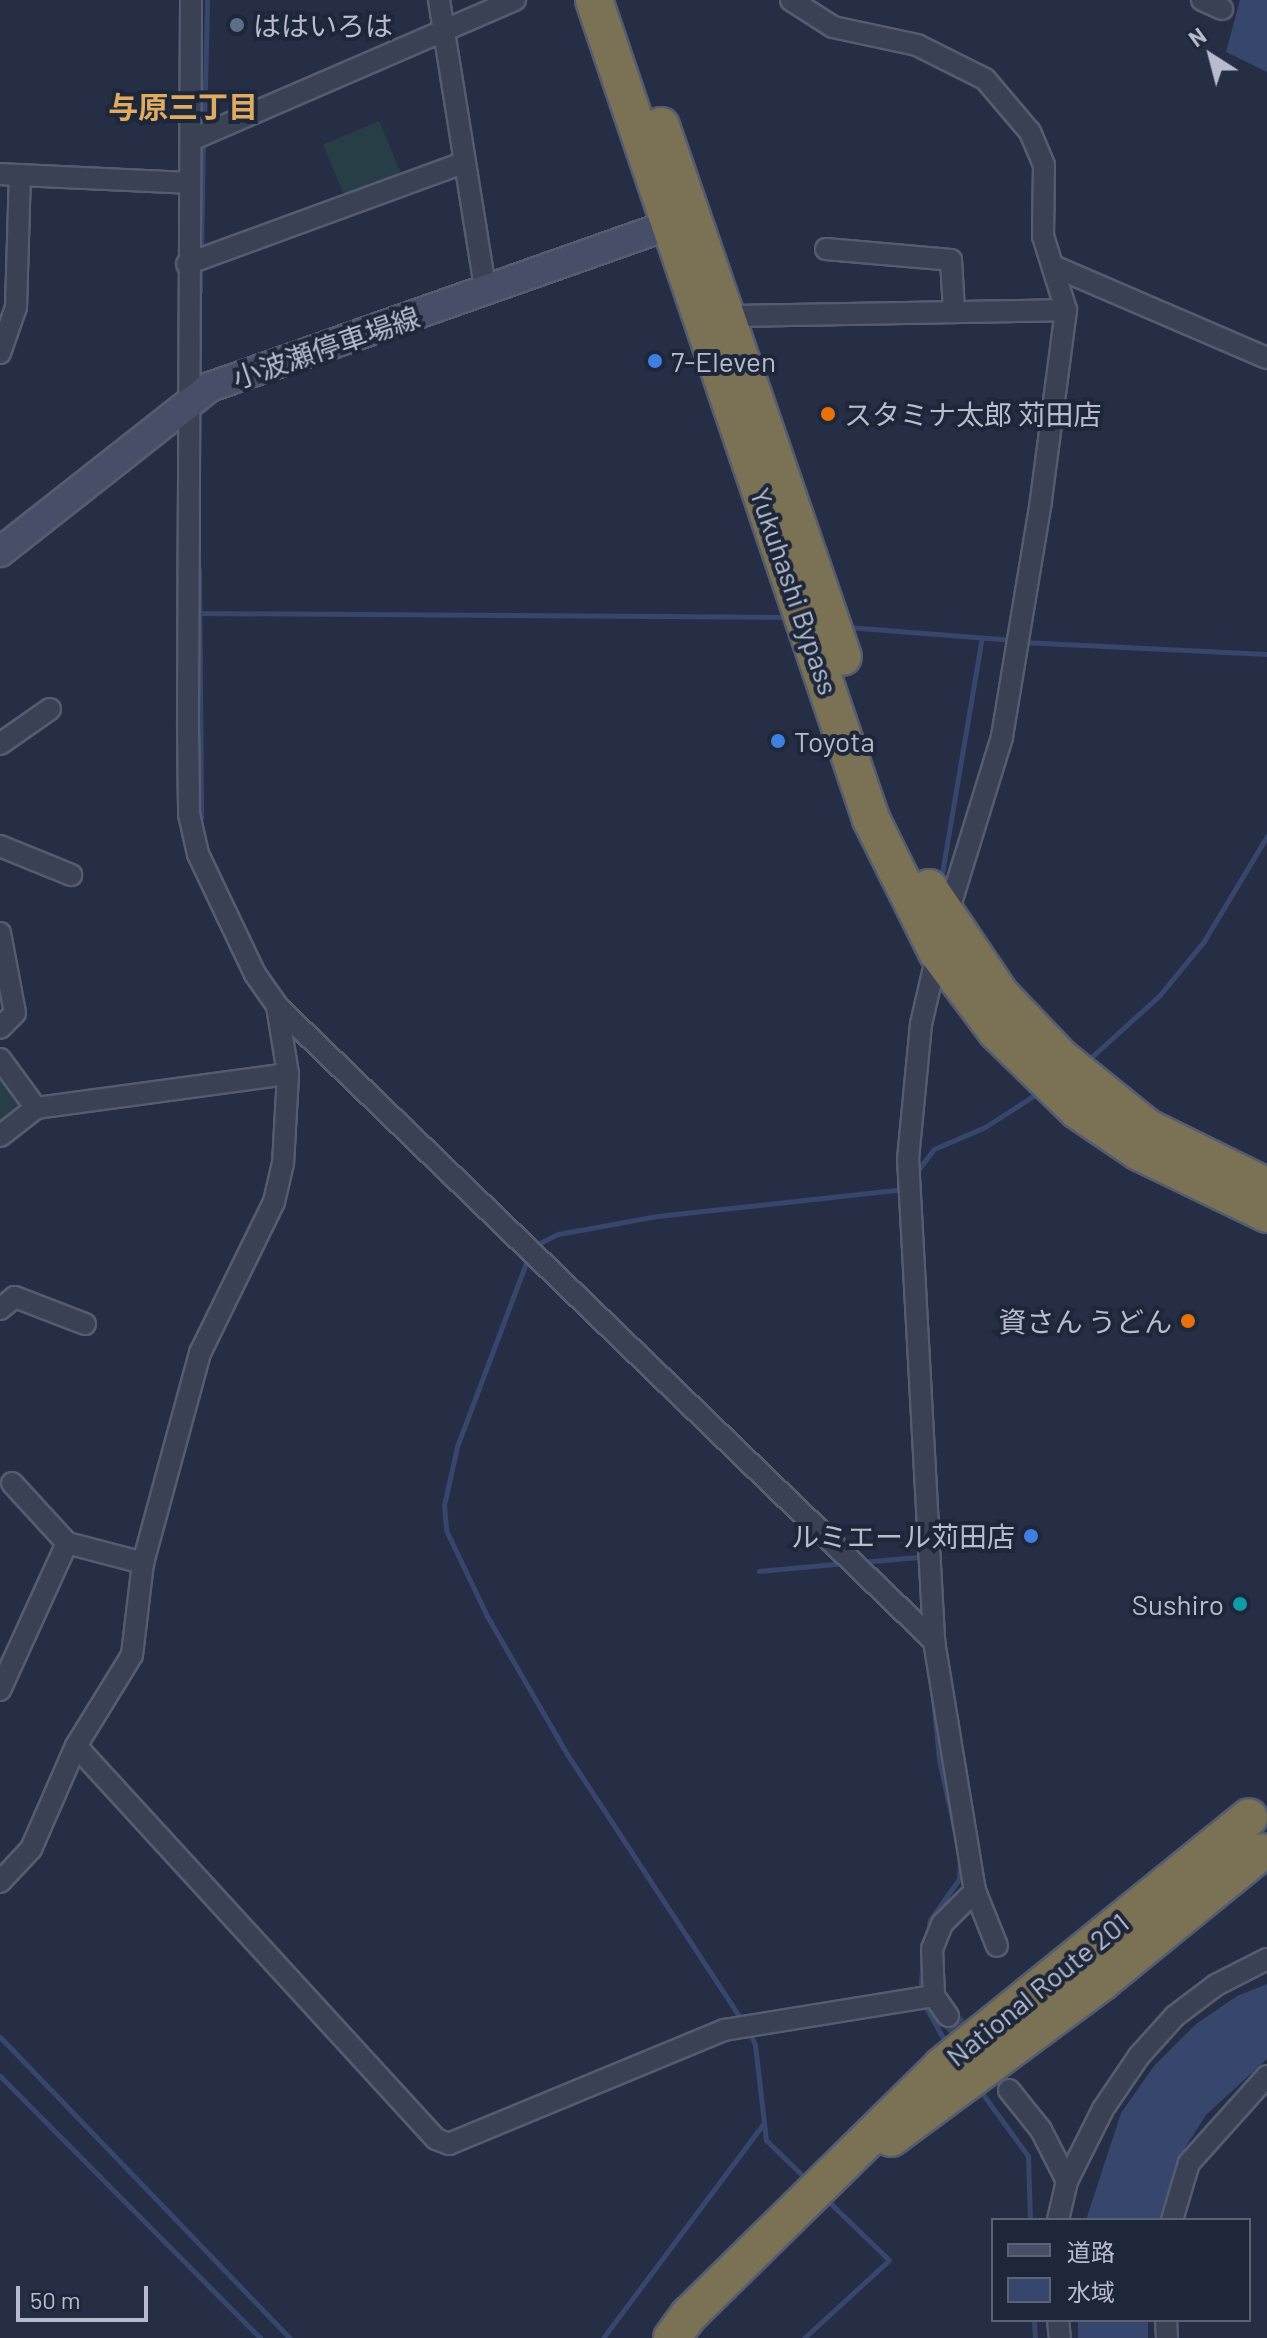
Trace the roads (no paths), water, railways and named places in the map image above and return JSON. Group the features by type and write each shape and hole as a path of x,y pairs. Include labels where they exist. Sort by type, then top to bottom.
{"highway":[{"path":"594,0 681,222"},
{"path":"617,0 681,222"},
{"name":"Yukuhashi Bypass","path":"681,222 729,316 895,813 942,936 1060,1057 1148,1128 1267,1186"},
{"name":"Yukuhashi Bypass","path":"681,222 871,819 996,1031 1077,1110 1139,1152 1267,1214"},
{"name":"National Route 201","path":"672,2338 689,2315 837,2175 891,2112 942,2066 1249,1817"},
{"name":"National Route 201","path":"837,2175 1103,1981 1261,1852"}],"main road":[{"name":"小波瀬停車場線","path":"0,552 186,404 235,376 486,293 681,222"}],"street":[{"path":"191,0 186,404 189,814 198,854 255,974 277,1006 934,1641"},
{"path":"439,0 461,164 486,293"},
{"path":"191,140 515,0"},
{"path":"791,0 833,27 917,45 985,79 1002,92 1030,132 1044,165 1043,236 1053,266 1053,282 1066,310 1018,655 992,777 955,878 921,1024 908,1158 934,1641 975,1891 997,1946"},
{"path":"1202,0 1222,9"},
{"path":"187,264 461,164"},
{"path":"0,353 16,307 10,174 189,183"},
{"path":"826,249 951,260 954,310"},
{"path":"1053,266 1267,358"},
{"path":"729,316 1066,310"},
{"path":"0,744 50,709"},
{"path":"0,846 71,875"},
{"path":"0,933 15,1013 0,1028"},
{"path":"0,1882 31,1849 76,1746 132,1655 143,1563 200,1353 274,1202 283,1164 288,1074 277,1006"},
{"path":"0,1059 36,1108"},
{"path":"0,1136 36,1108 288,1074"},
{"path":"0,1309 15,1297 85,1324"},
{"path":"12,1483 67,1543 143,1563"},
{"path":"0,1690 67,1543"},
{"path":"76,1746 436,2139 449,2144 724,2030 934,1996"},
{"path":"948,2016 934,1996 932,1949 942,1924 975,1891"},
{"path":"1058,2218 1067,2181 1103,2109 1175,2016 1216,1985 1267,1959"},
{"path":"1173,2218 1189,2163 1267,2076"},
{"path":"1009,2090 1041,2130 1067,2181"}],"water":[{"path":"1240,0 1267,0 1267,72 1226,52"},
{"path":"1267,1984 1267,2059 1206,2115 1179,2157 1161,2218 1087,2218 1121,2113 1154,2066 1196,2024 1237,1996"},
{"path":"1078,2322 1148,2322 1148,2338 1078,2338"}],"waterway":[{"path":"204,127 207,0"},
{"path":"201,255 203,141"},
{"path":"200,265 200,291"},
{"path":"199,569 201,818"},
{"path":"199,613 790,617"},
{"path":"847,627 1013,640"},
{"path":"941,879 982,637"},
{"path":"1022,642 1267,654"},
{"path":"1087,1061 1159,996 1204,941 1267,836"},
{"path":"915,1174 934,1149 985,1127 1038,1093"},
{"path":"534,1246 558,1234 657,1216 905,1189"},
{"path":"529,1255 457,1447 444,1505 446,1530 487,1616 567,1754 743,2022"},
{"path":"860,1562 919,1557 917,1514"},
{"path":"759,1571 846,1563"},
{"path":"932,1688 939,1760 956,1836"},
{"path":"927,1938 930,1920 959,1879 960,1857"},
{"path":"920,1993 923,1959"},
{"path":"923,2002 947,2045"},
{"path":"749,2030 755,2045 766,2140 807,2180"},
{"path":"0,2037 290,2338"},
{"path":"0,2076 260,2338"},
{"path":"979,2089 1028,2156 1030,2218"},
{"path":"603,2338 763,2124"},
{"path":"804,2338 889,2260 826,2199"},
{"path":"1034,2322 1035,2338"}],"tunnel":[{"path":"948,2016 1009,2090"}],"place":[{"name":"ははいろは","path":"237,25"},
{"name":"7-Eleven","path":"655,361"},
{"name":"スタミナ太郎 苅田店","path":"828,414"},
{"name":"Toyota","path":"778,741"},
{"name":"資さん うどん","path":"1188,1321"},
{"name":"ルミエール苅田店","path":"1031,1536"},
{"name":"Sushiro","path":"1240,1604"}],"district":[{"name":"与原三丁目","path":"183,106"}]}
